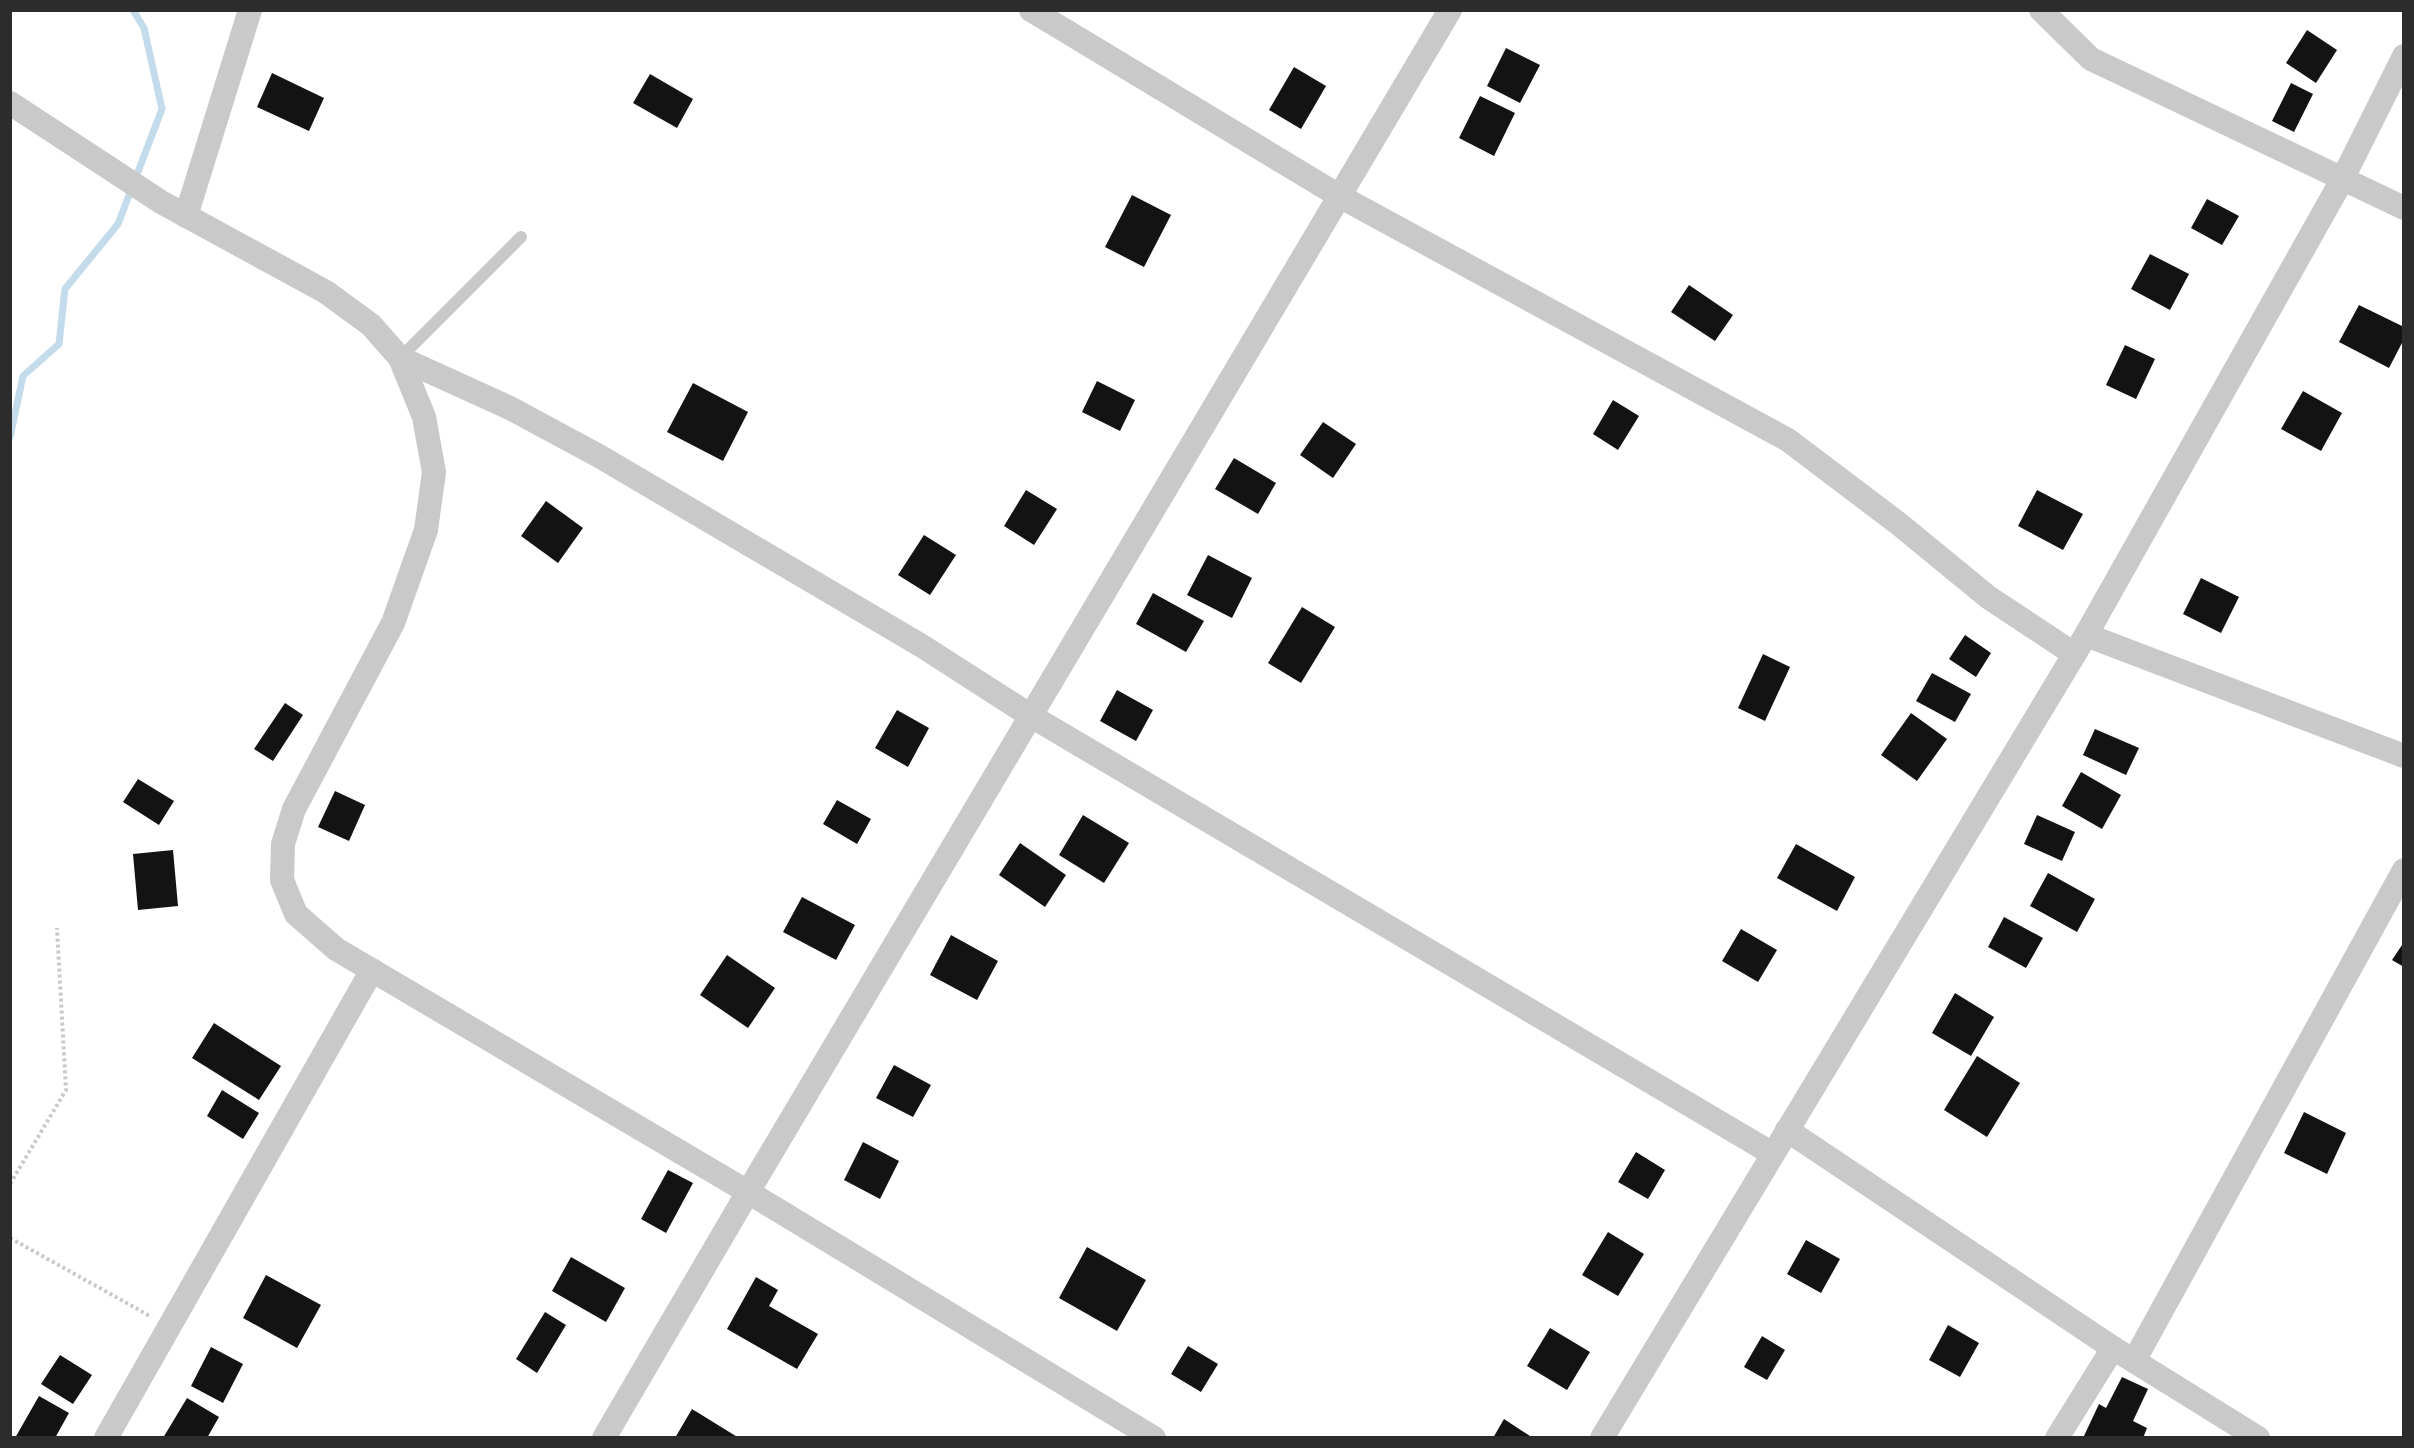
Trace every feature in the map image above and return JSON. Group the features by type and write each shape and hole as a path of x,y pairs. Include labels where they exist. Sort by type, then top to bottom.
{"street":[{"path":"186,216 250,10"},
{"path":"1031,10 1341,197 1788,440 1899,524 1988,597 2080,645 2403,756"},
{"path":"604,1437 1450,10"},
{"path":"2041,10 2091,58 2403,208"},
{"path":"1602,1437 2080,645 2342,180 2403,56"},
{"path":"10,103 161,202 326,292 371,325 400,358 424,417 434,472 426,530 393,623 294,809 283,844 282,880 296,914 336,949 748,1192 1154,1437"},
{"path":"400,358 510,408 599,456 922,646 1031,716 1773,1154"},
{"path":"2134,1361 2403,870"},
{"path":"106,1437 372,970"},
{"path":"1787,1130 2113,1348 2258,1437"},
{"path":"2057,1437 2113,1348"}],"lane":[{"path":"400,358 521,237"}],"path":[{"path":"10,1184 66,1090 57,928"},
{"path":"10,1238 169,1327"}],"building":[{"path":"2307,30 2337,50 2316,83 2286,63"},
{"path":"1506,48 1540,65 1520,103 1487,86"},
{"path":"1294,67 1326,86 1301,129 1269,110"},
{"path":"272,73 324,98 309,131 257,107"},
{"path":"650,74 693,99 677,128 633,103"},
{"path":"2291,83 2313,94 2294,132 2272,121"},
{"path":"1480,96 1515,113 1494,156 1459,138"},
{"path":"1132,195 1171,215 1144,267 1105,247"},
{"path":"2207,199 2239,216 2222,245 2191,228"},
{"path":"2150,254 2189,274 2170,310 2131,289"},
{"path":"1689,285 1733,315 1715,341 1671,312"},
{"path":"2359,305 2404,327 2404,339 2389,368 2339,342"},
{"path":"2125,345 2155,359 2136,399 2106,385"},
{"path":"1097,381 1135,400 1120,431 1082,412"},
{"path":"693,383 748,412 723,461 667,432"},
{"path":"2303,391 2342,413 2321,451 2281,429"},
{"path":"1613,400 1639,416 1618,450 1593,434"},
{"path":"1323,422 1356,444 1333,478 1300,455"},
{"path":"1234,458 1276,483 1258,514 1215,489"},
{"path":"1026,490 1057,509 1034,545 1004,526"},
{"path":"2037,490 2083,514 2063,550 2018,526"},
{"path":"546,501 583,528 558,563 521,536"},
{"path":"924,535 956,555 930,595 898,575"},
{"path":"1208,555 1252,578 1232,618 1187,595"},
{"path":"2201,578 2239,597 2221,633 2183,614"},
{"path":"1153,593 1204,621 1186,652 1136,624"},
{"path":"1302,607 1335,627 1301,683 1268,663"},
{"path":"1965,635 1991,653 1976,677 1949,659"},
{"path":"1763,654 1790,667 1765,721 1738,708"},
{"path":"1932,673 1971,694 1955,722 1916,701"},
{"path":"1117,690 1153,710 1136,741 1100,721"},
{"path":"285,703 303,715 273,761 254,749"},
{"path":"897,710 929,728 908,767 875,748"},
{"path":"1911,713 1947,739 1917,781 1881,755"},
{"path":"2095,729 2139,748 2126,775 2083,755"},
{"path":"2081,772 2121,795 2102,829 2062,806"},
{"path":"138,779 174,801 159,825 123,802"},
{"path":"335,791 365,805 349,841 318,827"},
{"path":"837,800 871,819 857,844 823,824"},
{"path":"1083,815 1129,843 1104,883 1059,855"},
{"path":"2037,815 2075,832 2062,861 2024,844"},
{"path":"1020,843 1066,875 1045,907 999,875"},
{"path":"1796,844 1855,877 1837,911 1777,878"},
{"path":"173,850 178,906 138,910 133,854"},
{"path":"2048,873 2095,899 2077,932 2030,906"},
{"path":"802,897 855,925 836,960 783,932"},
{"path":"2004,917 2043,938 2026,968 1988,947"},
{"path":"1741,929 1777,950 1758,982 1722,961"},
{"path":"951,935 998,961 977,1000 930,975"},
{"path":"2404,942 2404,967 2392,960"},
{"path":"727,955 775,988 748,1028 700,995"},
{"path":"1955,993 1994,1017 1971,1056 1932,1033"},
{"path":"214,1023 281,1066 259,1100 192,1058"},
{"path":"1977,1056 2020,1083 1987,1137 1944,1110"},
{"path":"894,1065 931,1085 913,1117 876,1098"},
{"path":"222,1090 259,1113 243,1139 207,1116"},
{"path":"2304,1112 2346,1133 2327,1174 2284,1153"},
{"path":"863,1142 899,1161 880,1199 844,1180"},
{"path":"1636,1152 1665,1170 1648,1199 1618,1182"},
{"path":"668,1170 693,1183 666,1233 641,1219"},
{"path":"1608,1232 1644,1254 1618,1296 1582,1275"},
{"path":"1806,1240 1840,1259 1821,1293 1787,1274"},
{"path":"1087,1247 1146,1280 1117,1331 1059,1298"},
{"path":"571,1257 625,1288 606,1322 552,1291"},
{"path":"266,1275 321,1305 297,1348 243,1318"},
{"path":"756,1277 778,1290 769,1306 818,1334 797,1369 727,1329"},
{"path":"545,1312 566,1325 537,1373 516,1359"},
{"path":"1948,1325 1979,1343 1960,1377 1929,1360"},
{"path":"1550,1328 1590,1352 1567,1390 1527,1366"},
{"path":"1762,1336 1785,1350 1767,1380 1744,1367"},
{"path":"1188,1346 1218,1364 1201,1392 1171,1374"},
{"path":"211,1347 243,1364 223,1403 191,1386"},
{"path":"60,1355 92,1375 73,1404 41,1384"},
{"path":"2122,1377 2148,1389 2133,1421 2147,1428 2143,1438 2083,1438 2099,1404 2106,1408"},
{"path":"39,1396 69,1413 55,1438 15,1438"},
{"path":"187,1398 219,1417 207,1438 163,1438"},
{"path":"692,1409 739,1438 675,1438"},
{"path":"1504,1419 1533,1438 1493,1438"}],"waterway":[{"path":"10,437 23,376 59,344 65,289 118,224 162,109 144,28 133,10"}]}
